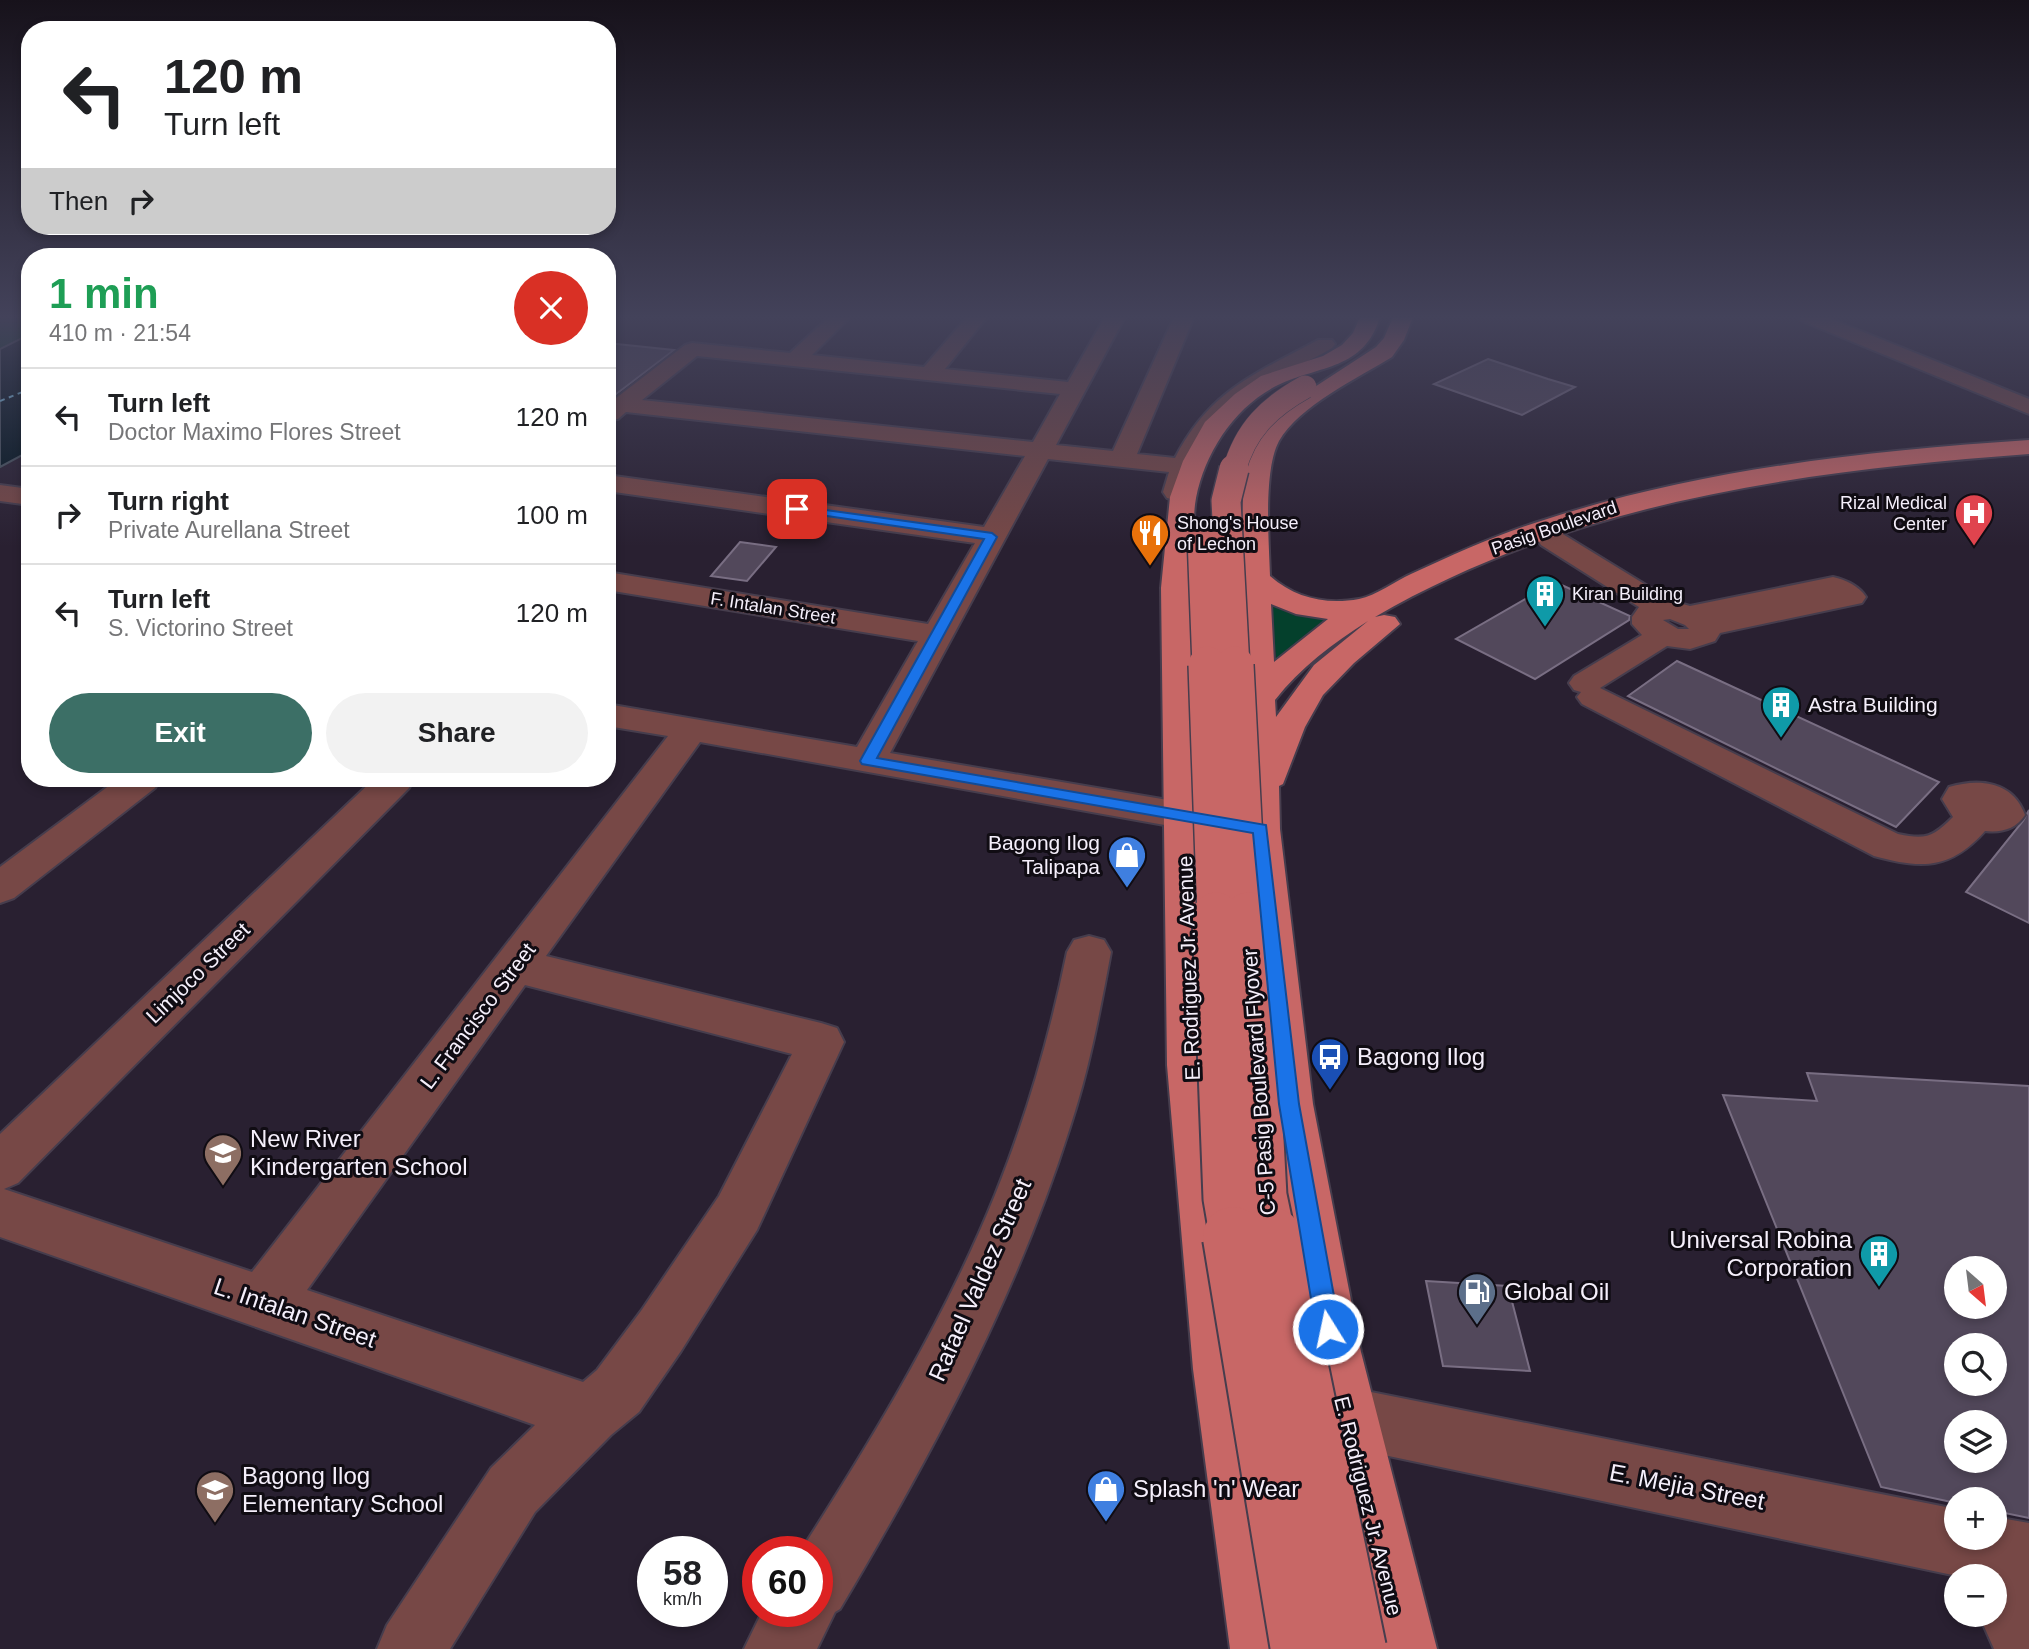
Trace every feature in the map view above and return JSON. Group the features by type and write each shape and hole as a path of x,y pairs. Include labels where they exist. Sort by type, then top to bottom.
{"main road":[{"name":"E. Rodriguez Jr. Avenue","path":"1250,394 1213,427 1182,498 1177,588 1191,1065 1222,1369 1264,1649"},
{"name":"C-5 Pasig Boulevard Flyover","path":"1267,394 1224,430 1209,464 1200,499 1227,1198 1301,1649"},
{"name":"C-5 Pasig Boulevard Flyover","path":"1293,394 1271,407 1246,435 1233,467 1226,501 1263,1196 1356,1649"},
{"name":"E. Rodriguez Jr. Avenue","path":"1316,394 1292,412 1268,439 1257,470 1255,569 1261,829 1289,1104 1346,1418 1404,1649"},
{"name":"Pasig Boulevard","path":"1183,814 1258,699 1286,669 1326,635 1372,606 1447,567 1508,541 1571,519 1667,493 1823,467 2029,447"},
{"name":"Pasig Boulevard","path":"1261,829 1267,788 1280,740 1299,703 1324,673 1370,634 1416,602 1466,575 1544,542 1630,514 1746,488 1878,472 2029,460"},
{"path":"1255,569 1277,596 1306,607 1340,610 1372,606"}],"street":[{"path":"616,409 635,394"},
{"path":"867,761 1070,394"},
{"path":"1122,460 1151,394"},
{"path":"1177,588 1166,573 1174,498 1182,466 1203,425 1236,394"},
{"path":"1997,394 2029,407"},
{"path":"616,411 1182,466"},
{"path":"616,484 992,537"},
{"path":"1544,542 1674,620 1590,690 1888,846 1918,853 1940,850 1955,839 1977,815"},
{"name":"F. Intalan Street","path":"616,582 938,635"},
{"path":"616,716 1261,829"},
{"name":"L. Francisco Street","path":"263,1303 692,729"},
{"path":"0,888 132,787"},
{"name":"Limjoco Street","path":"0,1167 388,787"},
{"name":"Rafael Valdez Street","path":"833,1560 881,1483 968,1318 1028,1177 1067,1056 1089,952"},
{"path":"411,1649 513,1490 590,1414 618,1391 738,1213 821,1042 516,966"},
{"name":"L. Intalan Street","path":"0,1212 590,1414"},
{"name":"E. Mejia Street","path":"1346,1418 2000,1564"},
{"path":"2007,1584 2029,1648"},
{"path":"778,1649 792,1627"}],"green space":[{"path":"1270,605 1290,613 1330,619 1277,666"}],"water":[{"path":"0,394 21,394 21,456 0,467"}],"building":[{"path":"1462,394 1562,394 1522,415"},
{"path":"740,542 776,547 747,581 711,576"},
{"name":"Kiran Building","path":"1555,582 1630,616 1629,620 1535,679 1456,639"},
{"name":"Astra Building","path":"1677,661 1939,782 1896,827 1628,696"},
{"path":"2029,810 2029,923 1966,892"},
{"name":"Universal Robina Corporation","path":"1807,1073 2029,1086 2029,1518 2007,1513 2007,1487 1944,1487 1944,1500 1881,1487 1723,1095 1817,1101"},
{"name":"Global Oil","path":"1426,1281 1508,1286 1530,1371 1443,1366"}],"ferry route":[{"path":"0,401 18,394"}],"place":[{"name":"Rizal Medical Center","path":"1974,547"},
{"name":"Shong's House of Lechon","path":"1150,567"},
{"name":"Kiran Building","path":"1545,628"},
{"name":"Astra Building","path":"1781,739"},
{"name":"Bagong Ilog Talipapa","path":"1127,889"},
{"name":"Bagong Ilog","path":"1330,1091"},
{"name":"New River Kindergarten School","path":"223,1187"},
{"name":"Universal Robina Corporation","path":"1879,1288"},
{"name":"Global Oil","path":"1477,1326"},
{"name":"Splash 'n' Wear","path":"1106,1523"},
{"name":"Bagong Ilog Elementary School","path":"215,1524"}],"route":[{"path":"797,509 992,537 867,761 1261,829 1289,1104 1328,1329"}]}
